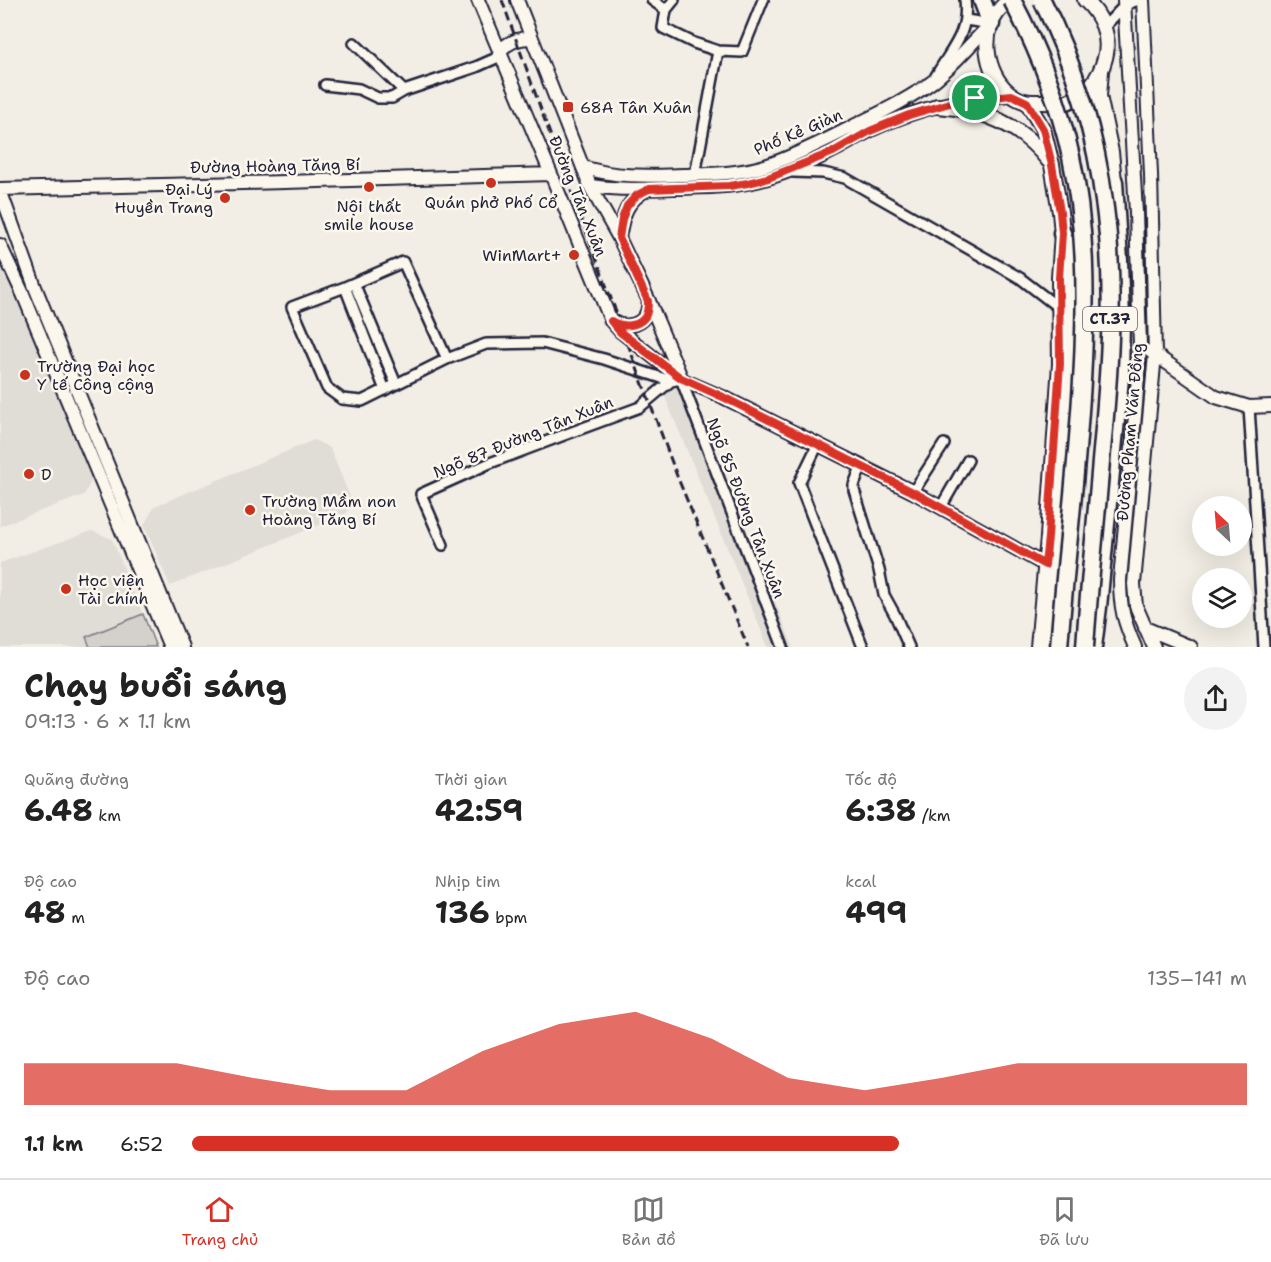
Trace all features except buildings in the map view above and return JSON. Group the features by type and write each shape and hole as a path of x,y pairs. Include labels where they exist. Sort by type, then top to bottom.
{"highway":[{"path":"982,0 991,24"},
{"name":"CT.37","path":"1011,0 1036,50 1049,83 1066,140 1076,189 1083,249 1082,387 1059,647"},
{"name":"CT.37","path":"1042,0 1075,76 1088,118 1108,233 1109,378 1085,647"},
{"path":"1093,647 1120,378 1121,320 1114,181"},
{"path":"1052,647 1073,359 1072,265 1062,233"}],"main road":[{"path":"1011,0 1000,9 991,24 987,44 989,63 998,81 1012,95 1027,102 1065,103 1080,96 1092,85 1101,71"},
{"path":"1085,0 1092,6 1104,27"},
{"name":"Đường Phạm Văn Đồng","path":"1099,647 1111,550 1127,378 1128,321 1126,261 1111,152 1099,96 1101,71 1106,55 1104,27"},
{"path":"1027,102 1043,129 1052,165 1062,233 1059,278 1059,375 1038,647"},
{"path":"937,106 975,111 997,119 1016,129 1031,141 1052,165"},
{"name":"Đường Phạm Văn Đồng","path":"1085,647 1112,377 1110,232 1114,181"},
{"path":"1052,647 1077,354 1077,261 1062,233"}],"street":[{"name":"Đường Tân Xuân","path":"478,0 611,321 620,332 676,380 723,397 818,444 913,492 1045,565"},
{"name":"Đường Tân Xuân","path":"517,0 591,186 619,238 648,301 676,380"},
{"path":"652,0 666,10"},
{"path":"674,0 666,10 663,28 694,43 718,51 742,52 763,0"},
{"path":"933,81 958,41 966,20 965,0"},
{"path":"1104,27 1124,3 1140,0"},
{"name":"Đường Phạm Văn Đồng","path":"1140,0 1151,174 1155,354 1134,584 1136,606 1154,647"},
{"name":"Đường Phạm Văn Đồng","path":"1124,3 1136,213 1140,345 1120,602 1126,628 1135,647"},
{"path":"966,20 991,24"},
{"name":"Phố Kẻ Giàn","path":"584,167 622,175 710,175 765,166 885,110 917,92 961,56 991,24"},
{"path":"325,85 359,89 378,98 392,98 404,91 476,67 520,38 532,38"},
{"path":"354,43 404,91"},
{"path":"696,175 718,51"},
{"name":"Phố Kẻ Giàn","path":"591,186 607,189 649,189 729,186 748,183 787,172 833,152 870,131 909,115 975,98 1012,95"},
{"path":"808,147 814,160"},
{"path":"787,172 823,173 845,178 1020,278 1059,308"},
{"name":"Đường Hoàng Tăng Bí","path":"0,189 551,174"},
{"path":"0,189 39,297 182,647"},
{"path":"619,238 627,206 637,195 649,189"},
{"path":"0,245 170,647"},
{"path":"447,359 403,262 292,307 327,388 342,399 362,401 447,359 486,344 542,343 676,380"},
{"path":"354,283 396,384"},
{"path":"345,287 386,390"},
{"path":"611,321 622,326 636,323 645,316 648,301"},
{"path":"1140,345 1216,397 1249,407 1271,406"},
{"name":"Ngõ 87 Đường Tân Xuân","path":"443,545 421,494 490,463 640,407 676,380"},
{"name":"Ngõ 85 Đường Tân Xuân","path":"676,380 783,647"},
{"path":"1249,407 1264,647"},
{"path":"818,444 799,483 863,647"},
{"path":"913,492 944,444"},
{"path":"941,507 968,460"},
{"path":"861,467 854,490 879,570 884,595 909,647"},
{"path":"1145,628 1191,647"}],"shaded area":[{"name":"Trường Đại học Y tế Công cộng","path":"6,270 92,479 84,495 0,526 0,271"},
{"path":"671,381 692,391 793,647 768,647 663,392"},
{"name":"Trường Mầm non Hoàng Tăng Bí","path":"314,440 330,448 352,502 346,514 170,586 144,525 155,506"},
{"name":"Học viện Tài chính","path":"92,531 112,539 156,647 0,647 0,563"},
{"path":"143,614 156,647 90,647 86,637"}],"railway":[{"path":"502,0 677,476 748,647"}],"place":[{"name":"68A Tân Xuân","path":"568,107"},
{"name":"Quán phở Phố Cổ","path":"491,183"},
{"name":"Nội thất smile house","path":"369,187"},
{"name":"Đại Lý Huyền Trang","path":"225,198"},
{"name":"WinMart+","path":"574,255"},
{"name":"Trường Đại học Y tế Công cộng","path":"25,375"},
{"name":"D","path":"29,474"},
{"name":"Trường Mầm non Hoàng Tăng Bí","path":"250,510"},
{"name":"Học viện Tài chính","path":"66,589"}],"route":[{"path":"1012,95 1027,102 1043,129 1060,212 1062,233 1059,278 1060,364 1045,565 913,492 681,378 620,332 611,321 622,326 629,325 641,320 647,311 648,301 619,238 627,206 637,195 649,189 729,186 768,178 833,152 870,131 909,115 960,100 975,98 1012,95"}]}
